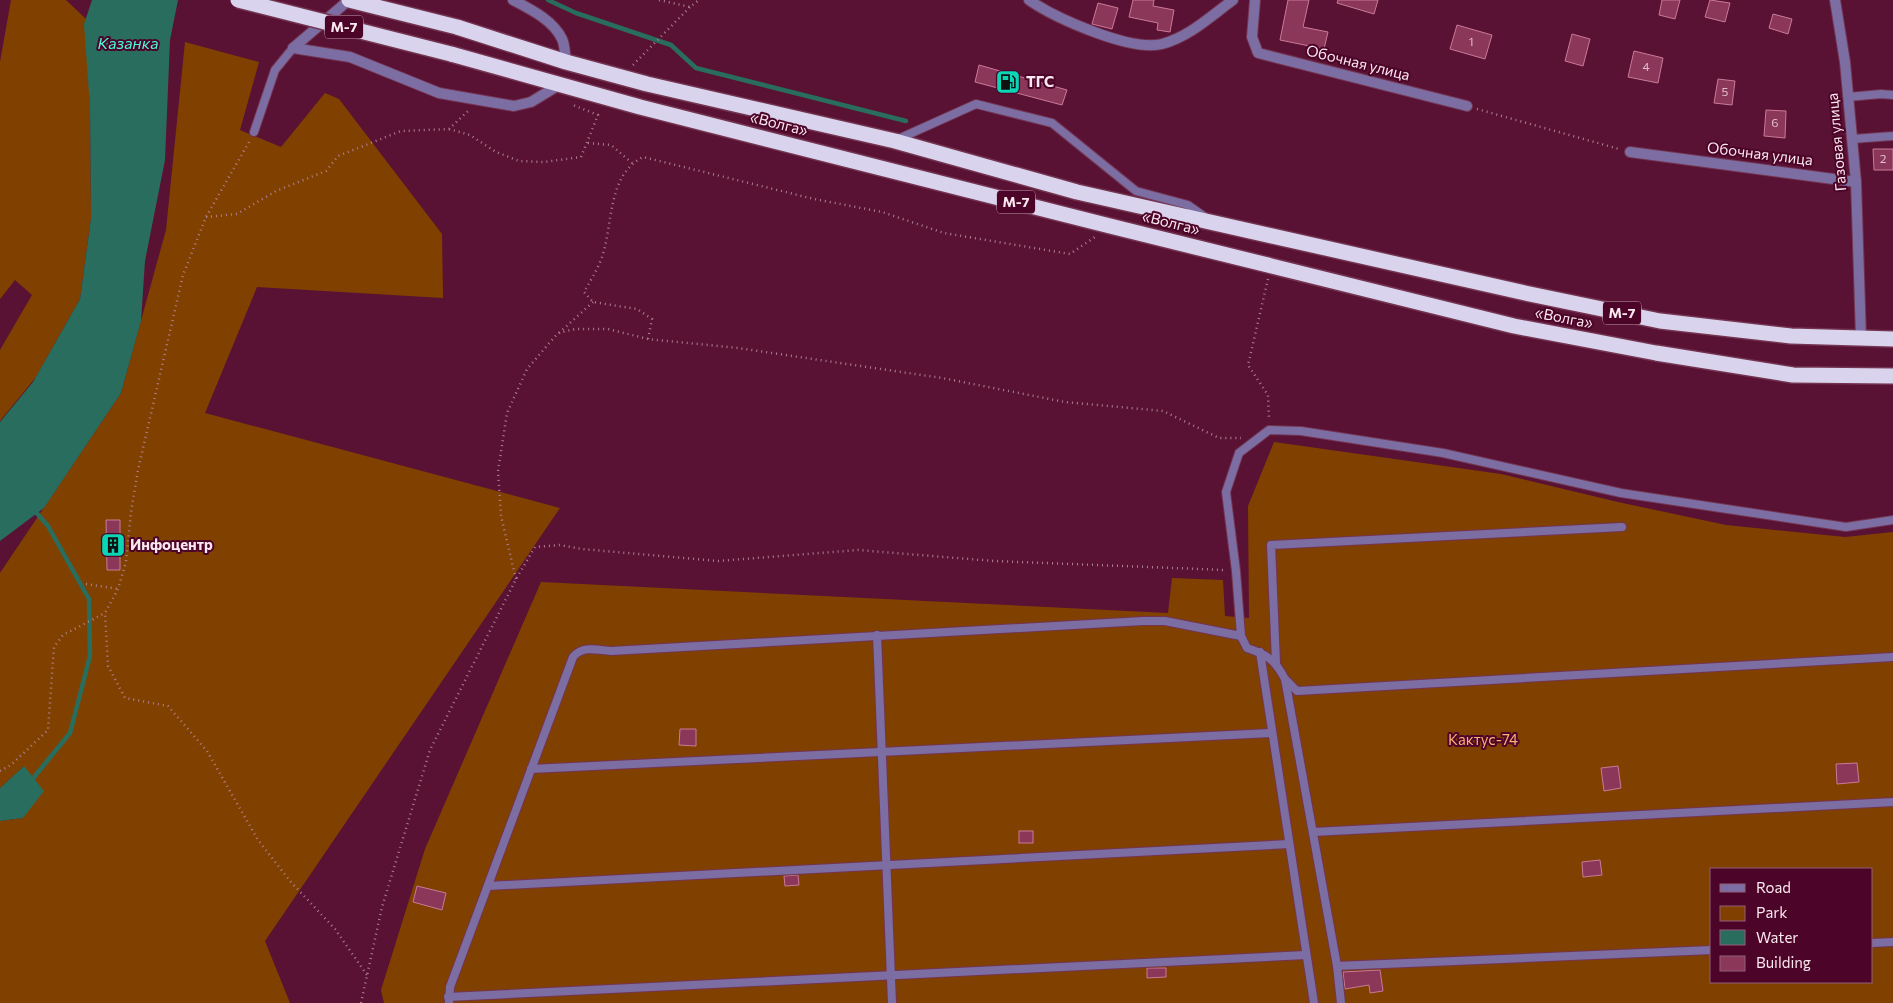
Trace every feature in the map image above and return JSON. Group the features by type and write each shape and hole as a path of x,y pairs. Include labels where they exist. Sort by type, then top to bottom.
{"highway":[{"name":"«Волга»","path":"238,0 451,54 558,85 1110,226 1514,326 1656,353 1792,375 1893,376"},
{"name":"«Волга»","path":"349,0 457,27 566,62 621,77 894,141 1077,192 1525,293 1660,321 1791,336 1893,339"}],"street":[{"path":"293,48 349,0"},
{"path":"512,0 535,11 554,28 562,39 566,62"},
{"path":"1029,0 1096,33 1140,43 1160,44 1186,34 1233,0"},
{"name":"Обочная улица","path":"1256,0 1252,37 1258,53 1467,106"},
{"name":"Газовая улица","path":"1835,0 1848,97 1856,182 1861,338"},
{"path":"293,48 350,57 439,93 514,106 531,102 558,85"},
{"name":"Обочная улица","path":"1630,152 1856,182"}],"lane":[{"path":"254,132 275,70 293,48"},
{"path":"1848,97 1881,94 1893,96"},
{"path":"894,141 976,104 995,108 1052,123 1136,190 1188,205 1213,222"},
{"path":"1852,139 1893,136"},
{"path":"1276,662 1260,652 1247,648 1241,636 1226,492 1239,452 1269,430 1301,431 1443,453 1621,493 1846,527 1893,520"},
{"path":"1622,527 1271,545 1276,662 1285,679 1297,691 1893,657"},
{"path":"1241,636 1165,621 877,635 612,651 584,649 573,657 448,1000 1306,955"},
{"path":"877,635 892,1003"},
{"path":"1260,652 1314,1003"},
{"path":"1285,679 1337,966 1341,1003"},
{"path":"531,770 1271,733"},
{"path":"1313,832 1893,802"},
{"path":"488,886 1289,844"},
{"path":"1873,943 1893,942"},
{"path":"1337,966 1710,950"}],"path":[{"path":"659,0 690,7"},
{"path":"621,77 699,0"},
{"path":"449,129 480,101"},
{"path":"206,217 237,214 276,191 326,171 338,156 401,131 449,129 470,135 496,152 519,161 544,162 581,157 598,115 567,102"},
{"path":"1467,106 1630,152"},
{"path":"254,132 206,217 183,276 152,405 130,512 126,562 118,589 106,613 108,666 125,698 168,706 207,751 258,840 290,881 335,929 367,975"},
{"path":"588,143 611,144 632,163"},
{"path":"648,339 652,318 637,310 593,302 584,292 603,254 615,192 632,163 642,157 814,199 882,212 944,233 1070,254 1110,226"},
{"path":"1269,430 1268,395 1248,365 1271,266"},
{"path":"516,579 502,516 498,471 507,413 527,369 558,333 593,302"},
{"path":"558,333 576,329 608,329 648,339 738,348 942,378 1065,402 1163,411 1219,438 1260,438"},
{"path":"86,584 118,589"},
{"path":"0,771 11,765 48,730 54,647 63,635 106,613"}],"green space":[{"path":"11,0 66,0 86,19 90,107 91,218 80,299 36,377 0,421 0,350 32,295 15,280 0,299 0,62"},
{"path":"185,42 259,62 240,130 281,147 325,93 339,99 442,234 443,298 257,287 205,413 560,508 265,941 290,1003 0,1003 0,821 23,818 24,766 0,788 0,573 121,393 166,230"},
{"name":"Кактус-74","path":"1274,442 1501,474 1726,525 1845,537 1893,532 1893,1003 384,1003 381,990 425,849 541,582 1168,613 1172,578 1223,580 1225,616 1249,618 1248,506"}],"water":[{"name":"Казанка","path":"92,0 178,0 170,40 165,160 145,261 141,321 121,393 44,508 0,541 0,422 33,382 80,299 91,218 90,107 84,24"},
{"path":"24,766 44,791 23,818 0,821 0,788"}],"building":[{"path":"1133,0 1154,0 1153,6 1174,10 1170,32 1157,30 1158,23 1129,17"},
{"path":"1288,0 1309,0 1303,27 1328,32 1324,49 1280,40"},
{"path":"1338,0 1378,0 1374,14 1337,3"},
{"path":"1662,0 1680,0 1675,19 1659,15"},
{"path":"1710,0 1730,3 1725,22 1705,17"},
{"path":"1098,3 1118,8 1112,29 1092,24"},
{"path":"1773,14 1792,19 1788,34 1769,28"},
{"path":"1457,25 1492,35 1485,59 1450,49"},
{"path":"1572,34 1590,39 1583,66 1565,61"},
{"path":"1634,51 1663,58 1658,83 1628,77"},
{"path":"979,65 1067,90 1062,105 975,82"},
{"path":"1718,79 1735,81 1732,105 1714,103"},
{"path":"1766,110 1786,111 1785,138 1764,136"},
{"path":"1873,149 1893,149 1893,170 1874,170"},
{"name":"Инфоцентр","path":"106,520 120,520 120,570 107,570"},
{"path":"680,729 696,729 696,746 679,745"},
{"path":"1857,763 1859,782 1837,784 1836,764"},
{"path":"1618,766 1621,788 1604,791 1601,768"},
{"path":"1019,831 1033,831 1033,843 1019,843"},
{"path":"1600,860 1602,875 1583,877 1582,862"},
{"path":"798,875 799,885 785,886 784,876"},
{"path":"417,886 446,893 442,910 413,902"},
{"path":"1147,968 1166,968 1166,977 1147,978"},
{"path":"1380,970 1383,991 1370,993 1369,985 1345,989 1343,972"}],"waterway":[{"path":"548,0 576,13 671,45 696,68 906,121"},
{"path":"30,782 70,733 90,656 89,599 48,526 34,510"}],"place":[{"name":"ТГС","path":"1008,82"},
{"name":"Инфоцентр","path":"113,545"}]}
